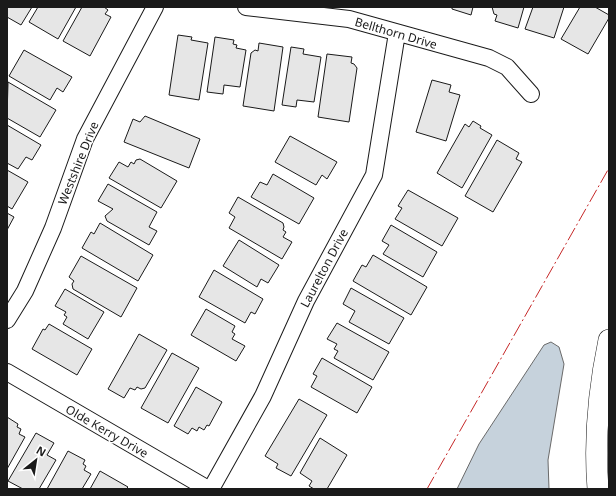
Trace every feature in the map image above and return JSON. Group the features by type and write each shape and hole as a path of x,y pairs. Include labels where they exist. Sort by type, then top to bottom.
{"street":[{"name":"Westshire Drive","path":"7,320 25,291 53,228 85,139 155,7"},
{"name":"Bellthorn Drive","path":"246,7 349,19 489,58 507,67 531,94"},
{"name":"Laurelton Drive","path":"211,489 263,396 306,301 374,175 397,33"},
{"path":"598,489 597,424 604,364 609,340"},
{"name":"Olde Kerry Drive","path":"7,372 208,489"}],"shaded area":[{"path":"551,342 559,347 564,364 548,460 549,489 457,489 479,444 544,345"}],"building":[{"path":"7,7 32,7 21,25 7,17"},
{"path":"38,7 76,7 58,39 29,22"},
{"path":"82,7 104,7 108,10 105,14 111,17 90,56 63,41"},
{"path":"452,7 473,7 471,15 452,9"},
{"path":"492,7 524,7 518,28 495,21 497,15 494,14"},
{"path":"533,7 564,7 554,38 525,29"},
{"path":"580,7 595,7 609,15 609,18 588,54 561,39"},
{"path":"178,35 192,37 191,40 208,43 199,100 169,95"},
{"path":"215,37 234,40 233,44 237,45 236,48 246,50 240,87 224,85 223,94 207,92"},
{"path":"259,43 283,47 274,111 243,106 251,53 255,50 258,51"},
{"path":"291,47 304,49 303,54 321,57 314,102 297,100 296,107 282,105"},
{"path":"24,50 72,77 63,92 57,88 50,100 9,76"},
{"path":"327,54 352,57 351,63 357,68 349,122 318,117"},
{"path":"432,80 451,85 449,92 460,95 446,141 416,132"},
{"path":"8,82 56,110 40,137 7,118"},
{"path":"145,116 200,139 189,168 124,142 133,119 140,122"},
{"path":"473,121 481,126 480,128 492,135 462,188 437,173 465,124 469,127"},
{"path":"7,125 41,145 32,160 26,157 18,169 7,163"},
{"path":"290,136 337,162 327,179 322,175 316,185 275,162"},
{"path":"497,140 519,153 516,159 522,162 493,212 465,196"},
{"path":"140,159 177,181 161,208 109,178 119,162 128,167 131,162 134,164 136,160"},
{"path":"7,170 28,182 12,209 7,206"},
{"path":"273,174 314,198 299,224 251,197 260,182 267,185"},
{"path":"108,184 157,212 149,227 157,231 149,245 107,221 105,216 113,209 98,201"},
{"path":"408,190 458,218 442,246 395,219 402,208 398,206"},
{"path":"238,197 283,223 283,230 286,232 283,237 292,242 282,259 229,228 235,217 229,213"},
{"path":"7,213 14,217 7,230"},
{"path":"100,223 153,255 138,281 82,248 91,232 94,234"},
{"path":"391,225 437,252 423,277 383,254 389,245 382,241"},
{"path":"239,240 279,265 268,283 261,279 257,287 223,266"},
{"path":"373,255 427,287 411,315 353,281 362,265 366,267"},
{"path":"81,256 137,288 121,317 73,289 72,284 74,281 69,277"},
{"path":"214,270 263,299 255,314 251,312 245,323 199,297"},
{"path":"351,288 404,318 389,344 349,322 355,311 343,304"},
{"path":"65,289 104,312 88,339 63,324 67,317 64,315 66,312 55,306"},
{"path":"206,309 235,326 232,332 235,334 232,339 245,346 236,361 191,335"},
{"path":"337,323 389,352 373,380 334,358 338,351 334,349 337,344 327,339"},
{"path":"49,324 92,349 77,375 32,349 43,329 45,330"},
{"path":"139,334 167,350 145,388 141,389 137,387 135,390 130,388 124,398 108,389"},
{"path":"172,353 199,368 168,423 141,408"},
{"path":"322,358 372,387 357,413 311,387 317,376 313,374"},
{"path":"196,387 222,402 209,426 207,425 204,430 199,427 197,431 192,428 188,434 174,426"},
{"path":"299,399 327,415 291,476 276,468 278,464 265,456"},
{"path":"7,417 18,424 17,427 21,429 19,434 25,437 7,469"},
{"path":"36,433 54,443 47,455 56,460 39,489 23,489 8,481"},
{"path":"320,438 347,455 327,489 314,489 309,486 312,481 300,473"},
{"path":"68,451 85,460 83,464 86,466 84,470 91,474 82,489 47,489"},
{"path":"100,471 128,487 126,489 90,489"}],"power":[{"path":"427,489 609,168"}]}
